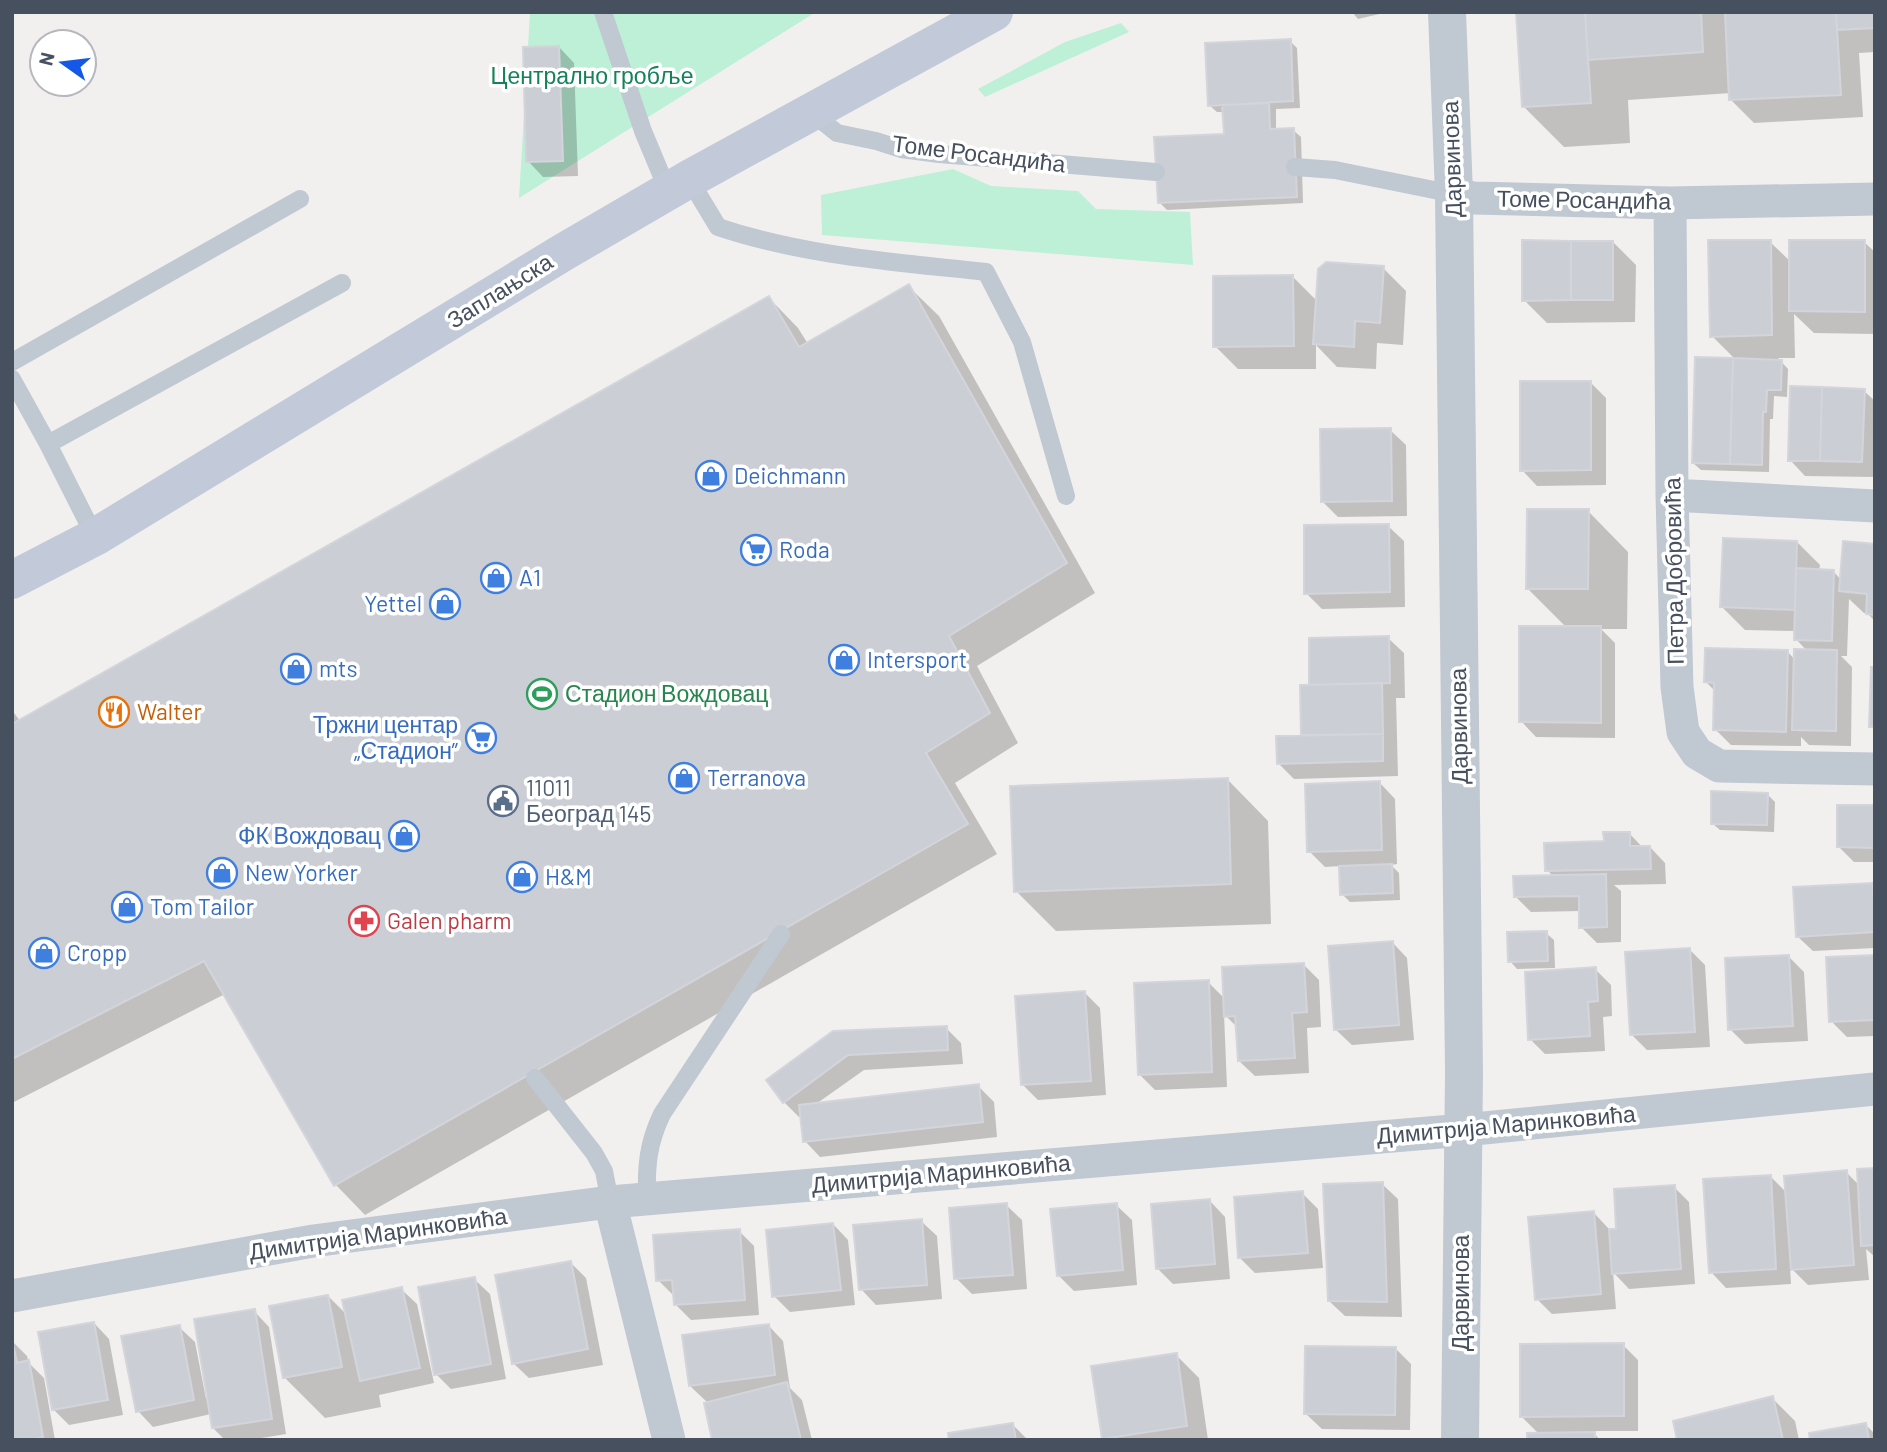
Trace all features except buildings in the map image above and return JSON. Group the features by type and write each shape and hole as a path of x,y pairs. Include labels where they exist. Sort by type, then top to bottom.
{"main road":[{"name":"Заплањска","path":"12,580 95,537 678,185 994,12"}],"street":[{"name":"Дарвинова","path":"1447,12 1454,194 1464,1130 1460,1440"},
{"name":"Томе Росандића","path":"1454,194 1473,198 1670,202 1875,199"},
{"name":"Петра Добровића","path":"1670,202 1672,495 1678,687 1683,732 1697,752 1719,766 1875,769"},
{"path":"1672,495 1875,506"},
{"name":"Димитрија Маринковића","path":"12,1296 313,1241 610,1202 1464,1130 1875,1089"},
{"path":"610,1202 669,1440"}],"lane":[{"path":"603,12 643,131 678,185 718,227 747,237 850,258 986,272 1022,342 1066,496"},
{"name":"Томе Росандића","path":"811,112 837,133 901,149 1156,172"},
{"name":"Томе Росандића","path":"1295,167 1335,170 1454,194"},
{"path":"12,362 300,199"},
{"path":"48,444 342,283"},
{"path":"12,379 95,537"},
{"path":"647,1199 646,1170 649,1147 662,1114 781,934"},
{"path":"535,1078 594,1153 604,1171 610,1202"}],"green space":[{"name":"Централно гробље","path":"530,12 816,12 519,198"},
{"path":"1121,23 1129,32 985,97 978,89 1065,42"},
{"path":"953,169 991,186 1078,191 1096,209 1190,212 1193,265 822,235 821,195"}],"place":[{"name":"Deichmann","path":"711,476"},
{"name":"Roda","path":"756,550"},
{"name":"A1","path":"496,578"},
{"name":"Yettel","path":"445,604"},
{"name":"Intersport","path":"844,660"},
{"name":"mts","path":"296,669"},
{"name":"Стадион Вождовац","path":"542,694"},
{"name":"Walter","path":"114,712"},
{"name":"Тржни центар „Стадион”","path":"481,738"},
{"name":"Terranova","path":"684,778"},
{"name":"11011 Београд 145","path":"503,801"},
{"name":"ФК Вождовац","path":"404,836"},
{"name":"New Yorker","path":"222,873"},
{"name":"H&M","path":"522,877"},
{"name":"Tom Tailor","path":"127,907"},
{"name":"Galen pharm","path":"364,921"},
{"name":"Cropp","path":"44,953"}]}
